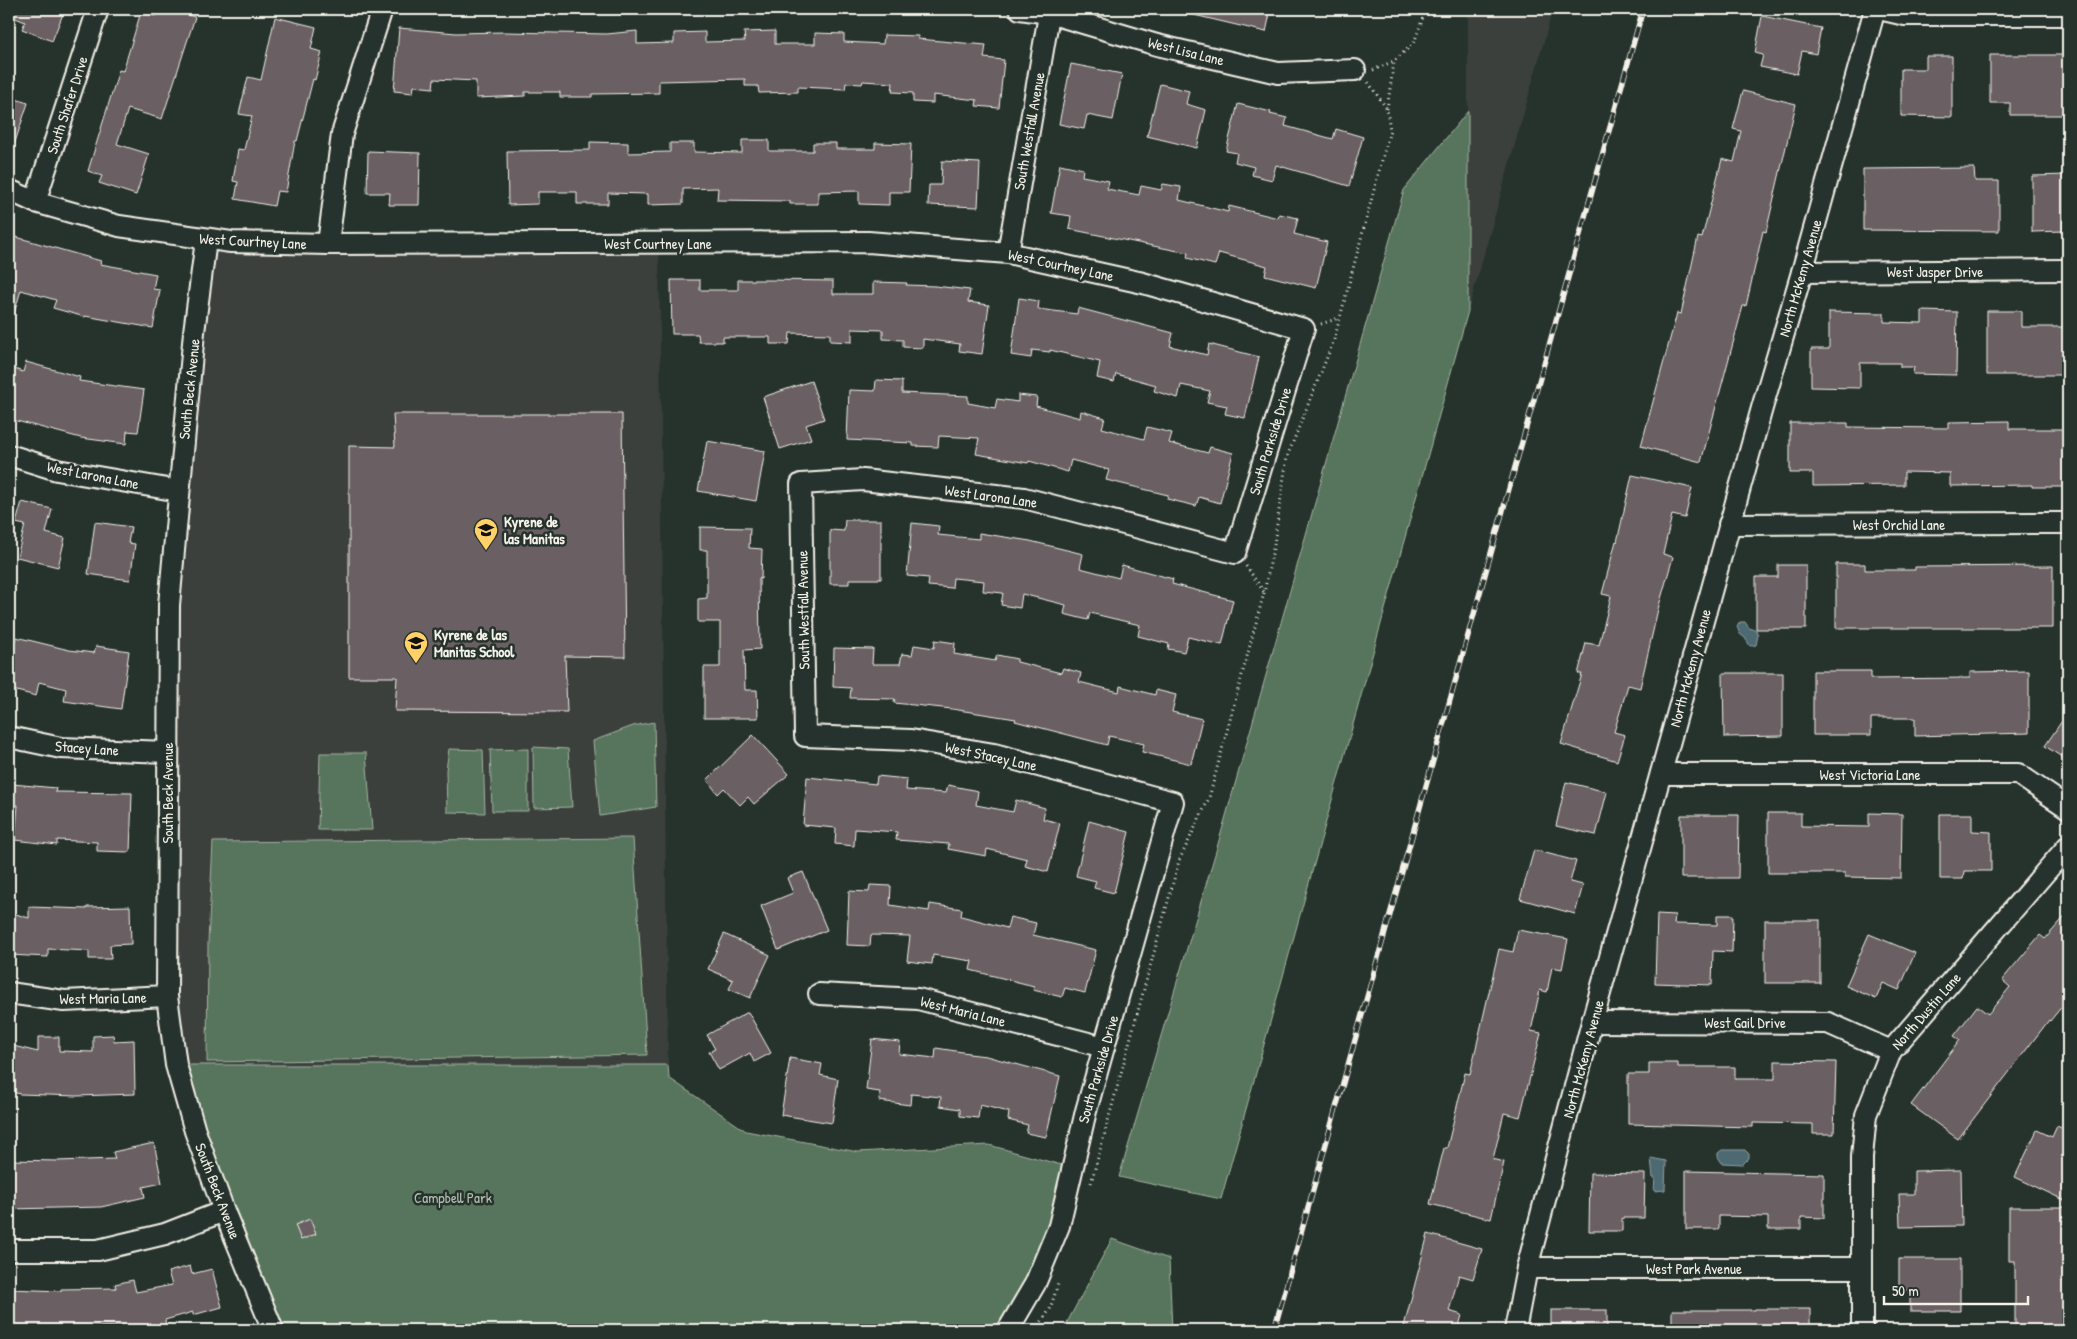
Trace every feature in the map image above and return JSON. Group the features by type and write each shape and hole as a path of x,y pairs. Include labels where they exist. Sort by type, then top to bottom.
{"street":[{"name":"South Shafer Drive","path":"35,202 98,9"},
{"path":"328,244 342,134 382,9"},
{"name":"West Lisa Lane","path":"1020,9 1049,11 1157,45 1278,73 1355,70"},
{"path":"1877,9 1906,15 2068,15"},
{"name":"North McKemy Avenue","path":"1515,1330 1527,1268 1592,1022 1729,524 1877,9"},
{"name":"South Westfall Avenue","path":"1008,253 1049,11"},
{"name":"West Courtney Lane","path":"9,190 35,202 119,226 206,240 231,242 328,244 868,242 1008,253 1143,283 1304,329"},
{"name":"South Beck Avenue","path":"206,240 194,332 169,605 167,996 176,1065 195,1131 224,1211 273,1330"},
{"name":"West Jasper Drive","path":"1802,272 2068,270"},
{"name":"South Parkside Drive","path":"1235,553 1304,329"},
{"name":"West Larona Lane","path":"9,455 57,470 179,490"},
{"name":"West Larona Lane","path":"801,484 863,480 1024,498 1235,553"},
{"name":"South Westfall Avenue","path":"801,484 806,736"},
{"name":"West Orchid Lane","path":"1729,524 2068,523"},
{"name":"West Stacey Lane","path":"806,736 911,740 994,754 1173,802"},
{"name":"Stacey Lane","path":"9,737 61,748 167,752"},
{"name":"West Victoria Lane","path":"1661,774 2018,774 2068,808"},
{"name":"South Parkside Drive","path":"1008,1330 1035,1284 1059,1226 1086,1111 1173,802"},
{"name":"North Dustin Lane","path":"1862,1330 1862,1157 1866,1115 1891,1051 2068,846"},
{"name":"West Maria Lane","path":"9,993 64,1001 167,996"},
{"name":"West Maria Lane","path":"819,994 918,999 1104,1046"},
{"name":"West Gail Drive","path":"1592,1022 1828,1023 1891,1051"},
{"path":"9,1250 98,1250 165,1234 224,1211"},
{"name":"West Park Avenue","path":"1527,1268 1861,1268"}],"path":[{"path":"1355,70 1374,70 1394,61 1414,43 1426,9"},
{"path":"1090,1185 1179,861 1208,798 1264,593 1274,544 1287,457 1334,340 1390,130 1387,109 1394,61"},
{"path":"1355,70 1372,85 1387,109"},
{"path":"1235,553 1264,593"},
{"path":"1036,1330 1050,1309 1059,1282"}],"shaded area":[{"path":"1468,9 1553,9 1468,311"},
{"name":"Kyrene de las Manitas School","path":"206,240 659,243 668,1065 176,1065 169,605"}],"green space":[{"path":"1468,111 1468,311 1221,1199 1119,1177 1216,851 1404,190"},
{"path":"654,722 656,807 600,816 593,741 633,726"},
{"path":"533,747 568,749 572,807 534,808"},
{"path":"449,749 483,750 485,813 447,812 446,770"},
{"path":"528,749 528,811 492,811 490,750"},
{"path":"320,753 366,753 372,830 318,830"},
{"path":"633,838 647,1055 207,1062 208,943 213,842"},
{"name":"Campbell Park","path":"176,1065 668,1065 669,1078 746,1131 858,1152 989,1145 1072,1168 1008,1330 273,1330"},
{"path":"1112,1239 1169,1259 1172,1330 1063,1330"}],"water":[{"path":"1740,622 1745,622 1749,628 1756,630 1758,635 1756,645 1750,646 1740,634 1737,627"},
{"path":"1722,1150 1745,1150 1749,1154 1749,1158 1743,1164 1722,1163 1718,1153"},
{"path":"1651,1158 1666,1161 1665,1190 1654,1191 1655,1178 1653,1178"}],"building":[{"path":"9,9 65,9 52,41 22,29 25,22 9,15"},
{"path":"157,9 166,9 195,17 162,119 128,109 117,144 149,154 136,195 99,183 102,176 88,171 119,70 123,71 141,12 155,16"},
{"path":"1194,9 1271,9 1266,32 1194,15"},
{"path":"1762,16 1821,28 1816,54 1802,51 1797,74 1760,67 1763,55 1755,53"},
{"path":"275,17 316,27 311,49 322,52 297,141 295,141 286,192 277,191 274,206 235,199 238,182 233,181 238,149 244,150 252,116 239,114 248,77 261,80"},
{"path":"399,28 456,33 607,34 637,31 637,44 674,43 674,33 705,32 705,42 745,41 744,32 775,31 775,44 815,44 815,33 844,34 844,42 883,44 884,35 918,36 918,39 986,45 984,58 1004,60 999,108 976,106 977,100 933,95 933,103 913,102 913,93 892,92 893,83 863,81 862,84 846,83 845,89 798,87 798,92 759,93 758,86 745,86 745,79 659,81 659,93 592,94 592,97 560,97 560,92 525,92 525,96 476,98 476,81 434,79 433,88 414,86 413,93 394,91"},
{"path":"1990,55 2068,55 2068,115 2010,115 2010,103 1990,103"},
{"path":"1926,56 1952,56 1952,117 1901,116 1901,69 1926,69"},
{"path":"1071,64 1122,74 1113,120 1087,115 1084,129 1059,124"},
{"path":"1160,84 1189,91 1186,104 1206,110 1197,148 1147,136"},
{"path":"1743,91 1796,104 1766,232 1763,231 1746,306 1743,306 1701,462 1641,446 1677,313 1681,314 1698,237 1702,238 1722,159 1734,162 1741,131 1733,129"},
{"path":"9,97 28,103 12,151 9,150"},
{"path":"1238,104 1287,118 1285,126 1333,139 1336,129 1363,137 1349,186 1276,165 1272,180 1252,175 1254,167 1235,162 1237,153 1226,151"},
{"path":"742,140 769,140 769,151 813,151 813,143 836,143 836,149 875,149 875,143 911,144 909,192 889,192 889,205 859,204 859,191 818,192 818,204 790,204 790,201 717,200 718,188 683,189 683,204 648,205 648,194 608,193 608,204 577,204 577,192 538,192 538,204 508,205 507,151 590,150 590,142 628,143 628,153 670,152 670,143 694,143 694,152 742,153"},
{"path":"368,151 420,153 419,205 389,205 390,193 367,193"},
{"path":"942,161 980,163 978,207 928,205 929,185 941,185"},
{"path":"1060,164 1083,169 1082,176 1109,181 1107,189 1139,195 1141,186 1161,190 1163,184 1181,187 1179,200 1228,212 1229,206 1278,218 1279,214 1298,218 1294,234 1327,242 1316,288 1265,275 1267,266 1219,253 1215,265 1187,258 1188,253 1069,229 1071,216 1051,213"},
{"path":"1974,168 1975,181 1999,181 1999,231 1863,230 1863,169"},
{"path":"2068,175 2068,219 2064,219 2064,231 2032,232 2032,176"},
{"path":"9,235 101,261 100,264 156,274 153,289 160,290 153,328 85,317 53,308 56,300 21,290 12,320 9,319"},
{"path":"671,280 700,280 700,290 738,290 738,280 770,280 833,281 833,294 873,294 873,282 907,283 906,285 970,290 968,302 989,305 982,354 959,351 960,344 923,339 923,348 903,347 903,340 883,339 883,330 852,329 852,342 830,341 830,334 790,333 789,344 770,344 770,337 723,337 723,342 699,342 698,334 672,334"},
{"path":"1019,298 1039,301 1038,309 1077,314 1078,308 1173,333 1170,346 1207,355 1209,344 1259,357 1245,418 1225,414 1227,406 1207,402 1210,391 1181,385 1178,398 1154,391 1156,385 1116,374 1114,382 1097,378 1100,362 1050,350 1050,352 1032,350 1031,358 1011,355"},
{"path":"1922,311 1957,312 1956,375 1913,374 1914,367 1900,367 1900,363 1860,363 1860,388 1811,387 1811,349 1829,349 1829,312 1884,313 1884,322 1922,323"},
{"path":"1987,311 2021,311 2021,327 2068,327 2068,375 1987,375"},
{"path":"26,362 80,377 79,381 144,390 138,432 127,431 126,444 81,438 9,419 9,367 23,372"},
{"path":"876,380 902,381 902,393 968,396 968,403 995,408 997,399 1018,402 1018,395 1037,397 1036,406 1080,418 1081,411 1105,418 1102,428 1144,439 1147,427 1172,433 1169,443 1208,453 1210,447 1233,453 1220,503 1199,497 1196,506 1167,499 1168,495 1106,480 1109,470 1071,460 1068,472 1029,461 1028,463 976,454 979,438 939,436 938,447 913,446 913,443 847,440 849,390 875,391"},
{"path":"811,381 824,419 806,425 811,439 780,449 763,397"},
{"name":"Kyrene de las Manitas","path":"393,414 622,414 625,657 565,656 567,712 395,711 397,677 349,677 349,446 395,447"},
{"path":"2009,421 2009,429 2068,429 2068,487 2032,487 2032,485 1950,486 1950,473 1904,472 1904,485 1813,486 1813,473 1790,473 1790,423 1848,423 1848,427 1949,428 1949,422"},
{"path":"707,441 765,451 756,501 698,491"},
{"path":"1632,475 1692,488 1685,518 1672,515 1663,554 1673,557 1658,609 1640,688 1628,685 1614,732 1625,735 1617,761 1561,744 1582,674 1578,674 1586,643 1599,645 1611,596 1602,594 1617,542"},
{"path":"22,502 52,509 46,533 65,538 58,567 17,557 25,525 16,523"},
{"path":"845,520 881,520 881,579 849,579 849,584 830,584 830,530 844,531"},
{"path":"95,522 131,527 128,543 135,544 130,580 88,574"},
{"path":"912,523 939,526 938,535 979,539 979,533 1030,541 1083,554 1080,568 1119,578 1122,565 1173,579 1172,584 1233,600 1222,645 1188,637 1184,652 1168,649 1169,644 1138,636 1140,625 1090,613 1088,620 1064,614 1066,605 1022,594 1020,608 1001,605 1003,593 983,591 984,581 953,578 952,588 928,586 929,578 907,576"},
{"path":"700,527 750,528 749,548 762,549 761,579 759,578 760,649 744,650 745,690 757,690 758,718 704,718 704,667 720,667 720,622 698,622 698,599 707,598 707,550 700,550"},
{"path":"1836,564 1865,564 1865,570 1915,570 1915,567 2053,566 2053,628 1836,628"},
{"path":"1778,565 1806,565 1806,629 1756,629 1756,577 1778,577"},
{"path":"16,637 69,650 94,653 96,646 129,651 121,709 64,701 66,689 39,682 36,696 9,689 9,667"},
{"path":"935,640 955,643 954,654 995,661 997,655 1017,659 1017,662 1061,673 1063,668 1081,673 1079,682 1119,692 1120,686 1155,695 1156,690 1176,695 1172,712 1202,719 1191,764 1142,752 1144,744 1109,736 1107,745 1015,721 1016,719 952,709 894,703 895,699 850,698 851,688 833,687 834,648 873,649 872,664 900,664 902,654 912,655 914,645 934,648"},
{"path":"1813,671 1871,671 1871,679 1970,678 1970,672 2029,671 2029,733 1915,736 1915,718 1871,718 1871,735 1813,735"},
{"path":"1723,673 1783,673 1783,736 1724,737"},
{"path":"2068,712 2068,761 2045,746"},
{"path":"753,735 789,774 754,804 748,797 740,805 724,788 718,794 707,780"},
{"path":"877,776 907,779 906,790 946,793 948,785 978,791 976,805 1013,812 1016,800 1045,808 1043,819 1060,823 1048,872 1025,866 1027,859 987,849 986,856 948,849 949,844 896,840 897,832 855,829 854,846 835,844 836,828 803,825 807,777 876,784"},
{"path":"1566,782 1607,792 1596,835 1556,826"},
{"path":"12,784 56,788 55,792 132,793 130,852 97,851 97,842 57,840 57,845 15,840 18,805 10,805"},
{"path":"1768,813 1801,813 1801,826 1869,827 1869,813 1902,814 1901,878 1845,877 1845,873 1768,873"},
{"path":"1940,814 1972,814 1972,831 1991,832 1991,871 1964,871 1963,879 1940,879"},
{"path":"1681,815 1739,815 1738,878 1681,878"},
{"path":"1089,821 1129,832 1114,893 1094,888 1096,881 1076,876"},
{"path":"1534,850 1576,861 1570,882 1583,885 1575,914 1520,899"},
{"path":"803,872 827,930 778,950 761,906 793,893 787,878"},
{"path":"870,885 891,886 890,905 929,911 930,904 962,909 961,916 1007,928 1010,917 1036,923 1033,935 1096,950 1085,993 1065,988 1062,997 1033,990 1034,986 970,970 972,961 933,955 932,964 907,961 910,936 871,935 870,946 847,945 849,891 869,892"},
{"path":"130,906 131,944 110,945 111,959 89,959 89,951 48,949 48,957 9,955 9,912 29,918 29,907 87,909 87,907"},
{"path":"2068,913 2068,999 2049,1020 1958,1139 1911,1105 1960,1040 1954,1036 1977,1006 1988,1014 2010,987 2002,980 2040,935 2045,939"},
{"path":"1657,914 1675,915 1674,924 1717,925 1717,915 1733,915 1732,952 1713,951 1712,985 1655,983"},
{"path":"1765,920 1820,920 1820,983 1765,983"},
{"path":"1518,930 1568,939 1562,969 1552,967 1547,992 1540,990 1531,1031 1541,1033 1520,1117 1504,1113 1493,1159 1504,1162 1491,1219 1430,1204 1444,1148 1447,1148 1465,1073 1470,1074 1499,949 1513,952"},
{"path":"724,934 770,955 750,998 729,989 733,980 708,969"},
{"path":"1869,934 1915,953 1899,990 1883,983 1876,999 1846,986"},
{"path":"748,1012 771,1053 754,1062 750,1053 719,1070 709,1052 715,1049 707,1035"},
{"path":"113,1035 114,1041 134,1040 135,1094 77,1096 20,1094 9,1091 9,1045 38,1052 38,1037 59,1037 59,1051 93,1052 93,1036"},
{"path":"872,1039 900,1042 899,1054 935,1058 936,1048 986,1056 1060,1076 1046,1137 1026,1133 1028,1125 1008,1120 1009,1112 980,1105 978,1118 960,1116 960,1109 940,1106 941,1097 911,1094 910,1105 879,1101 880,1092 866,1090"},
{"path":"790,1058 822,1064 820,1075 838,1079 832,1123 781,1115"},
{"path":"1775,1061 1836,1062 1834,1134 1813,1134 1813,1124 1753,1123 1753,1127 1628,1124 1628,1074 1649,1074 1649,1063 1678,1063 1678,1067 1735,1067 1735,1079 1775,1079"},
{"path":"2057,1126 2068,1131 2068,1202 2015,1177 2037,1130 2052,1137"},
{"path":"154,1143 162,1183 143,1187 145,1197 101,1207 9,1209 9,1160 115,1159 113,1152"},
{"path":"1961,1170 1962,1226 1900,1227 1899,1194 1914,1194 1914,1171"},
{"path":"1686,1171 1824,1174 1824,1218 1801,1217 1801,1229 1768,1229 1768,1217 1719,1216 1719,1229 1686,1229"},
{"path":"1590,1173 1645,1174 1644,1218 1622,1218 1622,1231 1589,1231"},
{"path":"2009,1207 2068,1207 2068,1330 2015,1330 2015,1261 2009,1261"},
{"path":"310,1219 316,1234 301,1240 295,1225"},
{"path":"1428,1234 1482,1249 1473,1279 1459,1275 1449,1311 1462,1315 1458,1330 1403,1330"},
{"path":"1899,1259 1960,1259 1960,1311 1910,1311 1910,1290 1899,1290"},
{"path":"190,1266 192,1274 212,1269 222,1307 193,1315 193,1312 165,1320 166,1327 151,1330 125,1330 124,1326 95,1327 95,1330 9,1330 9,1289 61,1291 61,1289 116,1288 115,1284 133,1280 136,1292 172,1285 168,1272"},
{"path":"1810,1309 1810,1330 1672,1330 1672,1310"},
{"path":"1551,1310 1607,1310 1607,1330 1551,1330"}],"railway":[{"path":"1274,1330 1643,9"}],"place":[{"name":"Kyrene de las Manitas","path":"486,551"},
{"name":"Kyrene de las Manitas School","path":"416,664"}]}
